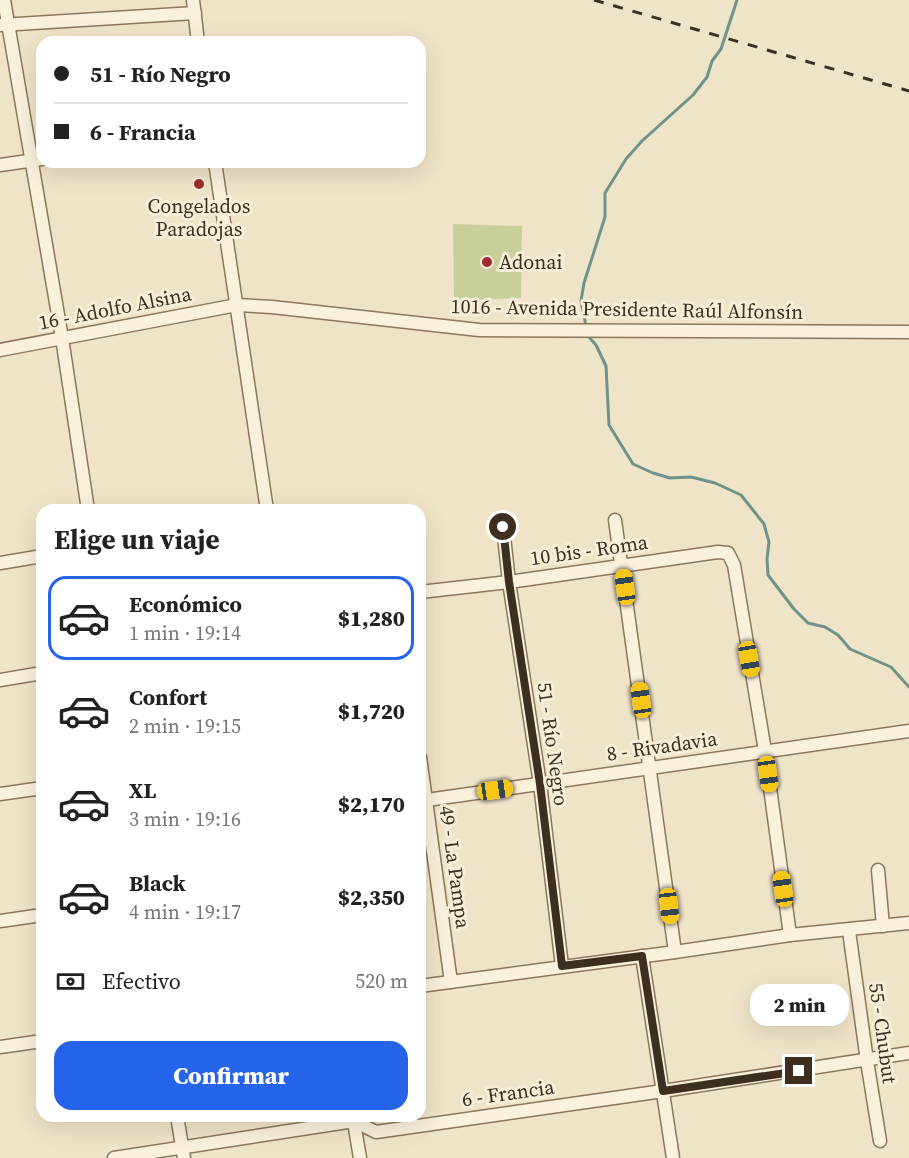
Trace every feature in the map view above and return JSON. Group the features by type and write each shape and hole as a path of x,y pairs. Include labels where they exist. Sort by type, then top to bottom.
{"street":[{"path":"0,165 36,160 4,25 4,0"},
{"path":"4,25 194,6 197,36"},
{"path":"37,168 87,504"},
{"path":"216,168 266,504"},
{"name":"16 - Adolfo Alsina","path":"0,350 237,305"},
{"name":"1016 - Avenida Presidente Raúl Alfonsín","path":"237,305 479,330 909,332"},
{"path":"615,520 675,952"},
{"name":"51 - Río Negro","path":"503,527 509,582 540,784 562,966"},
{"name":"10 bis - Roma","path":"426,591 509,582 718,552 728,553 734,565 765,751"},
{"path":"0,563 36,557"},
{"path":"0,680 36,674"},
{"name":"8 - Rivadavia","path":"426,800 909,731"},
{"path":"765,751 790,935"},
{"path":"0,794 36,789"},
{"name":"49 - La Pampa","path":"426,820 451,982"},
{"path":"878,870 883,926"},
{"path":"0,921 36,916"},
{"path":"426,985 790,935 849,931 909,923"},
{"name":"55 - Chubut","path":"849,931 880,1142"},
{"path":"642,956 673,1158"},
{"path":"0,1047 36,1042"},
{"name":"6 - Francia","path":"358,1122 376,1132 909,1053"},
{"path":"178,1122 183,1153"},
{"name":"6 - Francia","path":"114,1158 183,1153 338,1122"},
{"path":"354,1122 360,1158"}],"green space":[{"name":"Adonai","path":"453,224 522,226 521,298 454,301"}],"waterway":[{"path":"586,326 581,301 584,283 605,217 605,193 626,159 642,141 693,95 707,77 712,61 721,49 737,0"},
{"path":"587,335 596,345 606,366 609,425 633,464 670,478 691,477 715,483 741,495 764,524 769,542 768,575 794,609 808,623 825,627 838,635 850,649 891,667 909,687"}],"railway":[{"path":"594,0 909,91"}],"place":[{"name":"Congelados Paradojas","path":"199,184"},
{"name":"Adonai","path":"487,262"}],"route":[{"path":"503,527 509,582 540,784 562,966 642,956 663,1091 799,1071"}]}
